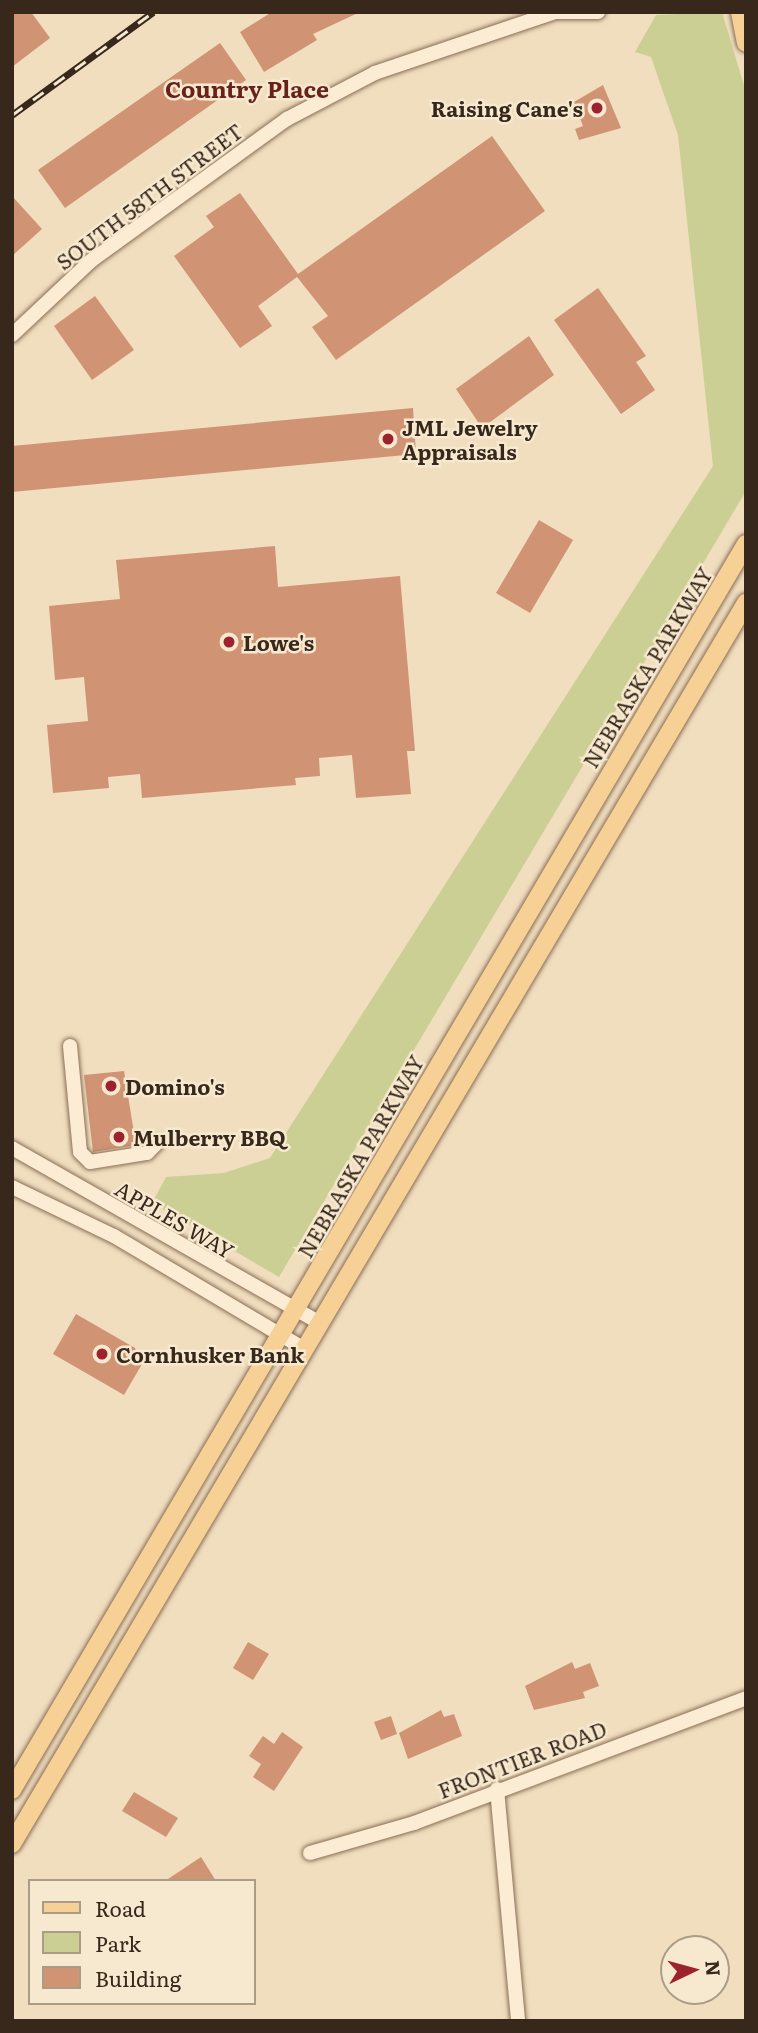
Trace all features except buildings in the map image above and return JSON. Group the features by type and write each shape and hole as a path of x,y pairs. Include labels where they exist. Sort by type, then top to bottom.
{"main road":[{"path":"740,12 746,42"},
{"name":"NEBRASKA PARKWAY","path":"12,1790 746,544"},
{"path":"12,1844 746,603"}],"street":[{"name":"SOUTH 58TH STREET","path":"12,335 92,260 287,119 375,73 555,12 598,12"},
{"path":"71,1046 80,1152 90,1162 147,1153 158,1143"},
{"name":"APPLES WAY","path":"12,1148 320,1323"},
{"path":"12,1187 114,1236 304,1349"},
{"name":"FRONTIER ROAD","path":"310,1853 414,1823 497,1789 746,1698"},
{"path":"497,1789 518,2021"}],"green space":[{"path":"722,12 746,92 746,491 279,1277 152,1203 166,1177 224,1173 270,1158 713,466 678,135 651,57 635,52 656,15"}],"railway":[{"path":"12,115 153,12"}],"place":[{"name":"Raising Cane's","path":"597,108"},
{"name":"JML Jewelry Appraisals","path":"388,439"},
{"name":"Lowe's","path":"229,642"},
{"name":"Domino's","path":"111,1086"},
{"name":"Mulberry BBQ","path":"119,1137"},
{"name":"Cornhusker Bank","path":"102,1354"}],"district":[{"name":"Country Place","path":"247,88"}]}
